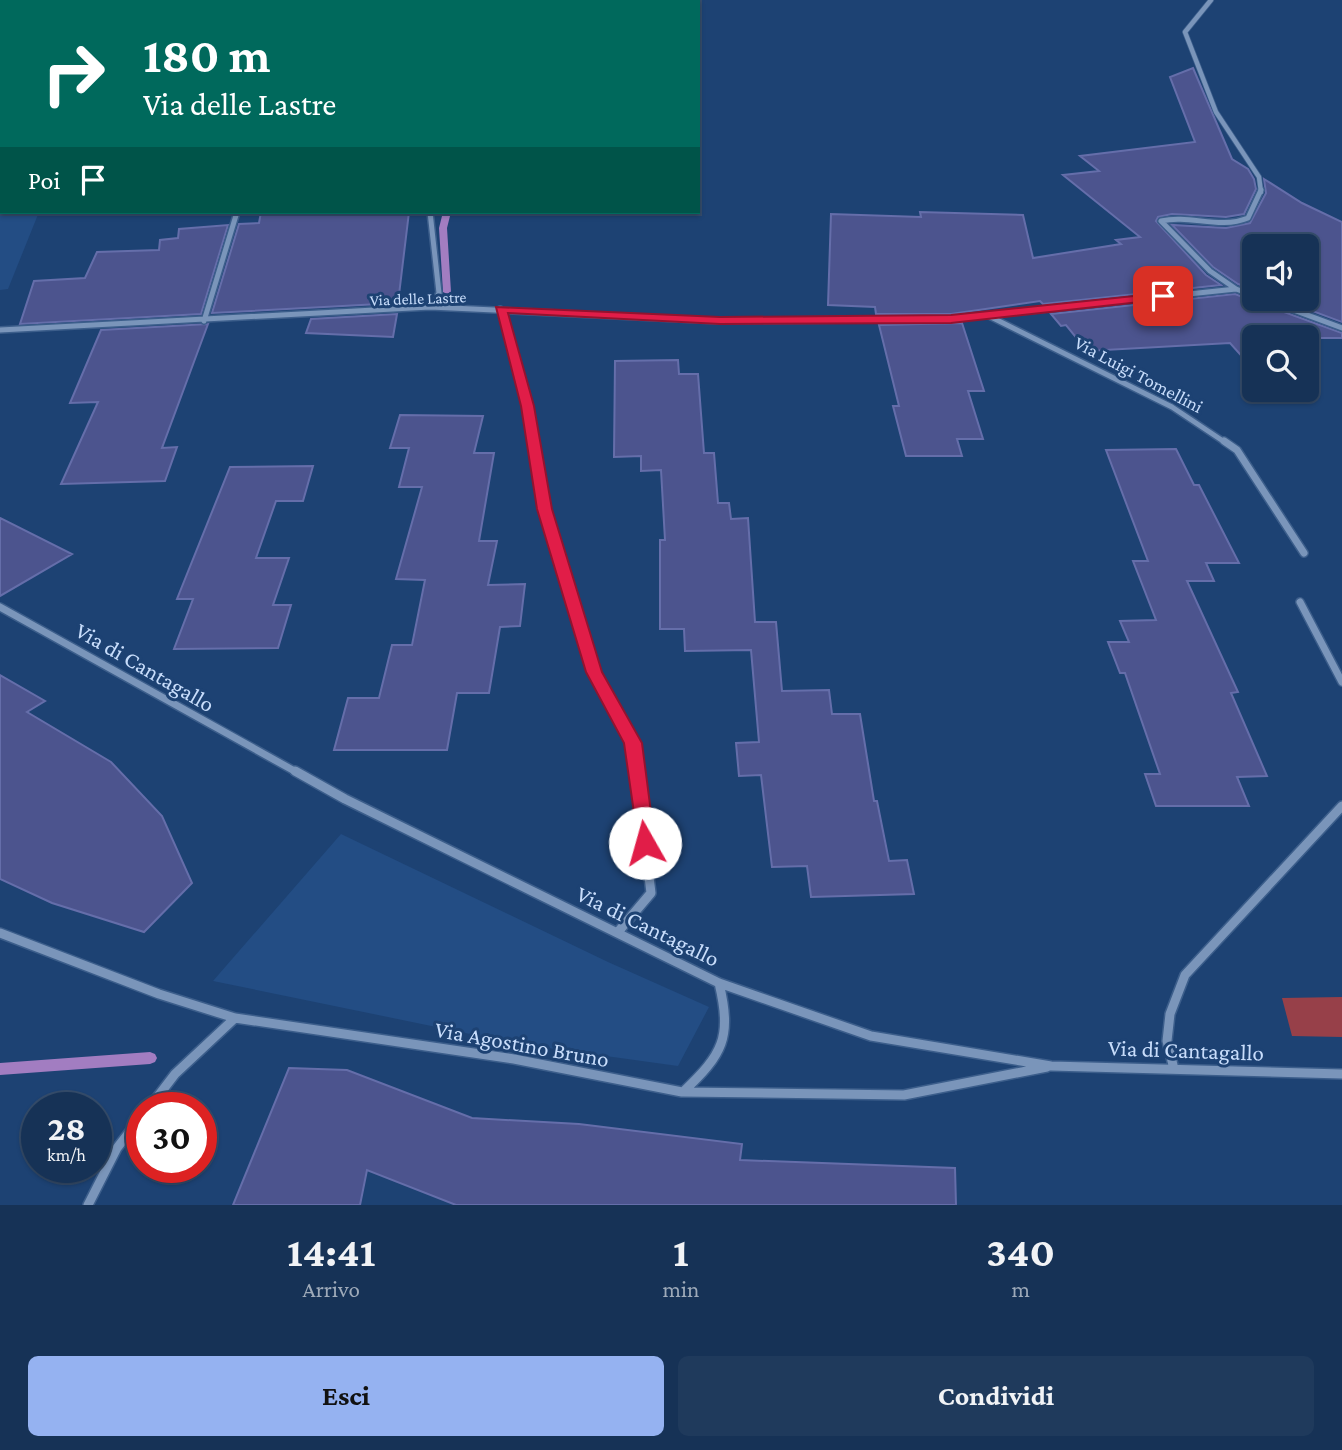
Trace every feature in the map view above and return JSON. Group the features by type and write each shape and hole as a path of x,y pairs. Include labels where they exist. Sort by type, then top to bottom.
{"street":[{"path":"1211,0 1185,32 1216,112 1259,177 1261,192 1248,218 1238,222 1217,224 1173,218 1161,221 1210,271 1236,289"},
{"path":"204,320 236,214"},
{"path":"430,214 439,293 430,307"},
{"name":"Via delle Lastre","path":"0,330 430,307 720,321 951,319 1236,289 1242,291"},
{"path":"500,309 527,406 544,509 590,659 633,743 652,893 618,932"},
{"path":"1296,311 1342,328"},
{"name":"Via Luigi Tomellini","path":"987,315 1172,407 1237,450 1304,553"},
{"path":"1300,602 1342,682"},
{"name":"Via di Cantagallo","path":"0,607 345,799 719,983 871,1036 1051,1066 1342,1074"},
{"path":"1174,1069 1167,1041 1170,1014 1185,975 1342,806"},
{"name":"Via Agostino Bruno","path":"0,933 159,994 235,1018 514,1059 682,1092 904,1095 1051,1066"},
{"path":"682,1092 711,1066 729,1035 719,983"},
{"path":"161,1092 175,1074 235,1018"},
{"path":"88,1205 117,1148 126,1136"}],"shaded area":[{"path":"0,214 38,214 8,289 0,290"},
{"path":"341,834 608,962 709,1007 678,1066 519,1044 213,981"},
{"path":"1342,997 1342,1037 1292,1036 1282,998"}],"building":[{"path":"1193,68 1232,159 1248,169 1256,189 1244,214 1226,217 1172,214 1158,217 1156,221 1206,275 1221,285 1043,304 1040,301 951,314 876,314 875,307 828,305 831,214 921,217 920,212 1023,215 1033,258 1121,244 1116,240 1140,237 1063,175 1099,171 1080,156 1195,142 1170,77"},
{"path":"1264,179 1302,203 1342,222 1342,322 1312,311 1319,311 1319,234 1242,234 1242,285 1213,267 1172,225 1226,228 1250,223 1266,193"},
{"path":"261,214 409,214 398,303 212,313 239,224 259,223"},
{"path":"228,225 201,314 20,324 34,281 85,278 97,252 159,250 160,240 178,238 179,229"},
{"path":"1235,294 1242,297 1242,311 1281,311 1342,333 1342,338 1319,338 1319,325 1242,325 1242,356 1230,343 1087,351 1066,325 1061,326 1051,314"},
{"path":"397,314 393,337 306,333 311,319"},
{"path":"962,323 984,391 968,391 983,439 957,439 962,456 906,456 893,406 899,406 879,325"},
{"path":"208,324 162,448 177,447 165,481 61,484 98,402 70,403 101,330"},
{"path":"678,360 679,374 698,374 704,453 714,453 718,503 729,503 731,519 748,518 755,622 776,622 782,691 829,690 832,714 860,714 874,801 877,801 889,861 907,860 914,894 811,897 807,866 772,867 761,775 739,776 736,743 759,742 751,650 685,651 684,629 660,629 660,540 665,540 661,470 641,471 641,456 614,457 615,361"},
{"path":"400,415 483,416 474,453 494,453 479,541 497,541 488,585 525,584 520,626 500,627 489,693 457,693 447,750 334,750 348,698 379,698 392,645 412,645 425,580 396,579 422,487 399,487 409,448 390,448"},
{"path":"1176,449 1194,485 1199,485 1239,563 1206,563 1214,581 1187,581 1238,692 1231,693 1267,776 1237,777 1249,806 1156,806 1145,774 1160,774 1125,673 1120,673 1108,642 1129,642 1120,621 1156,620 1133,561 1148,561 1106,450"},
{"path":"313,466 303,501 276,501 256,558 289,558 273,605 291,605 278,648 174,649 193,599 177,599 230,467"},
{"path":"0,518 72,554 0,596"},
{"path":"0,675 45,701 27,712 111,762 162,816 192,883 144,932 52,903 0,879"},
{"path":"289,1068 347,1070 472,1118 579,1124 742,1144 740,1160 955,1168 956,1205 456,1205 367,1170 360,1205 233,1205"}],"waterway":[{"path":"446,214 443,228 447,292"},
{"path":"0,1069 150,1058"}],"route":[{"path":"645,843 633,743 594,672 544,509 527,406 500,309 720,321 951,319 1163,296"}]}
